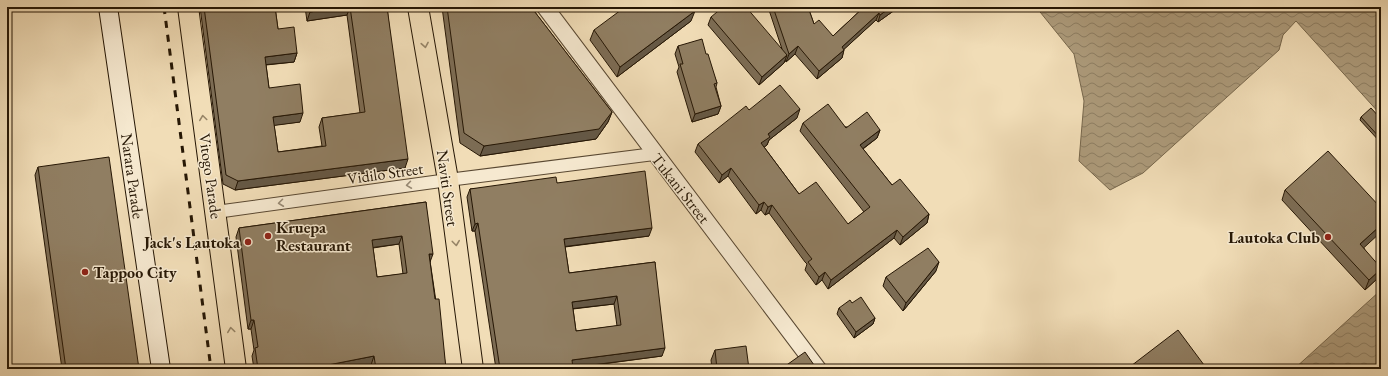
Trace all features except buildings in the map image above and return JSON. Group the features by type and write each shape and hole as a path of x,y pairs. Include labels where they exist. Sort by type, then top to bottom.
{"main road":[{"name":"Narara Parade","path":"108,7 161,369"},
{"name":"Vitogo Parade","path":"188,7 236,369"},
{"name":"Naviti Street","path":"418,7 448,180 473,369"}],"street":[{"name":"Tukani Street","path":"545,7 654,154 818,369"},
{"name":"Vidilo Street","path":"216,212 448,180 654,154"}],"water":[{"path":"1036,7 1381,7 1381,115 1296,21 1283,35 1279,50 1143,173 1110,190 1079,161 1084,101 1074,54"},
{"path":"1381,290 1381,369 1294,369"}],"railway":[{"path":"164,7 211,369"}],"place":[{"name":"Kruepa Restaurant","path":"268,236"},
{"name":"Lautoka Club","path":"1328,237"},
{"name":"Jack's Lautoka","path":"248,242"},
{"name":"Tappoo City","path":"85,272"}]}
